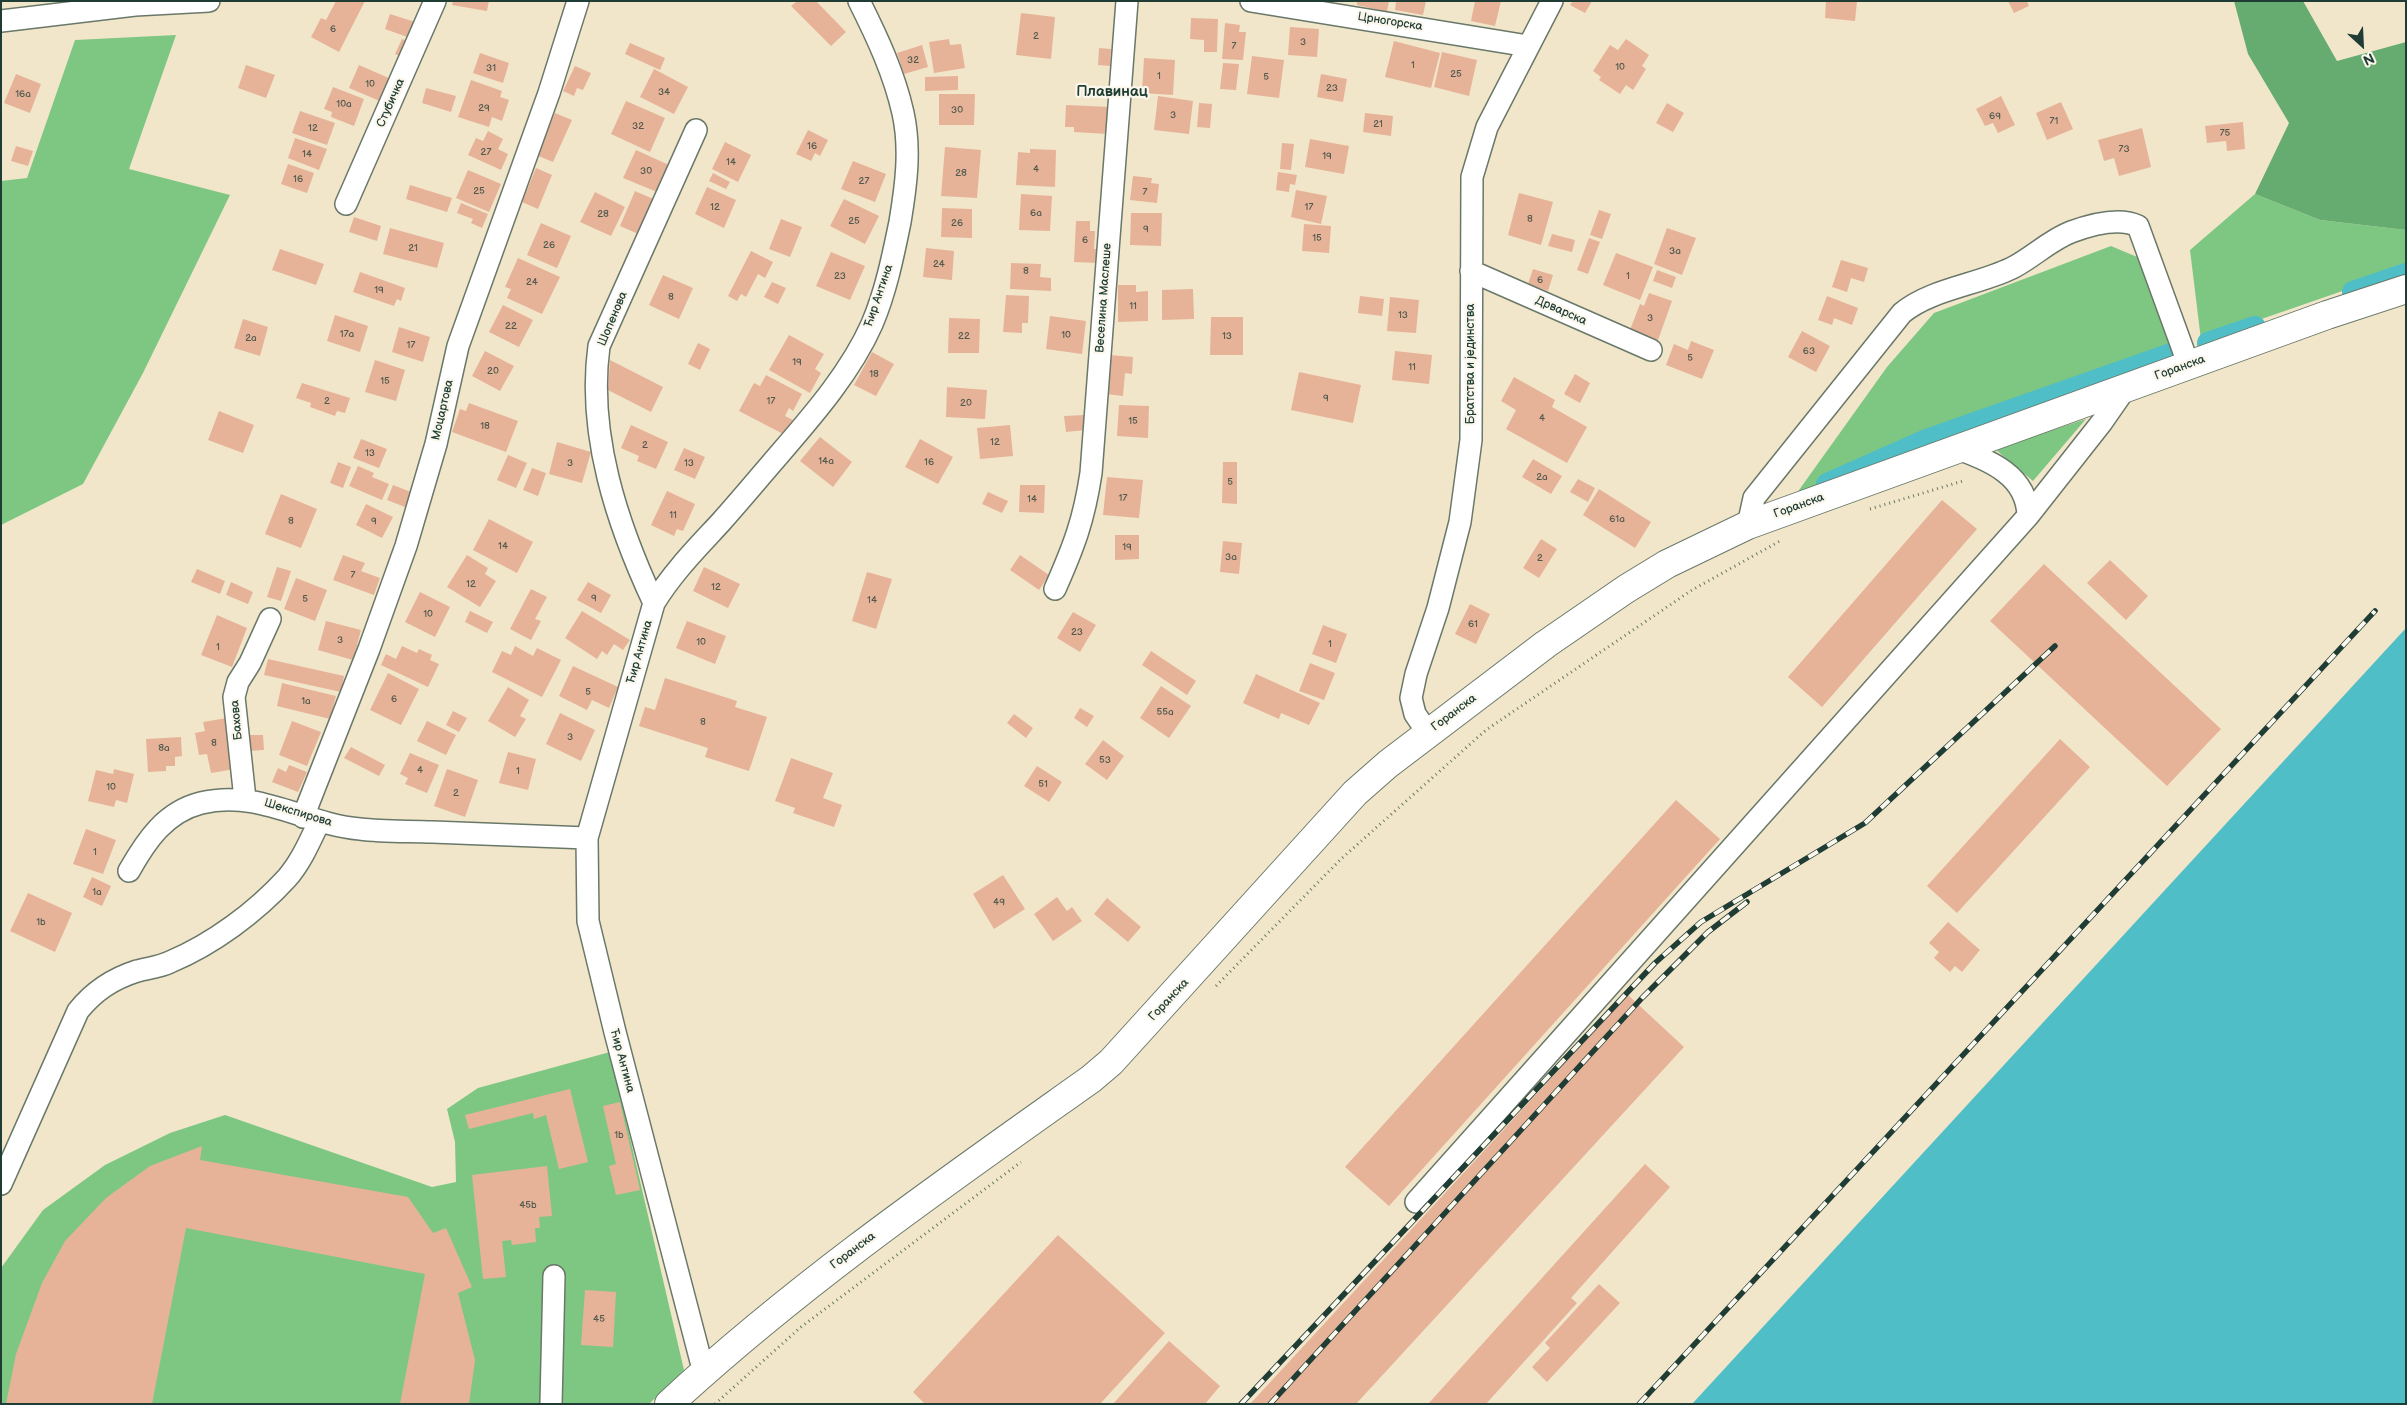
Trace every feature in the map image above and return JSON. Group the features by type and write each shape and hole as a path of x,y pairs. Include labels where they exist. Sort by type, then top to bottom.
{"main road":[{"name":"Горанска","path":"669,1404 810,1284 898,1216 1091,1079 1111,1062 1355,794 1428,732 1546,644 1626,589 1688,553 1748,525 1956,448 2189,366 2327,314 2406,288"}],"street":[{"path":"28,1 46,15"},
{"path":"1,21 135,5 209,1"},
{"name":"Стубичка","path":"346,204 435,1"},
{"name":"Моцартова","path":"1,1184 78,1011 90,997 115,979 168,963 192,952 252,912 288,877 307,848 311,819 406,546 436,444 458,346 549,93 578,1"},
{"name":"Ћир Антина","path":"704,1373 588,921 587,838 654,602 670,576 772,462 845,370 872,324 884,288 901,216 908,153 904,115 895,81 884,53 858,1"},
{"name":"Веселина Маслеше","path":"1055,589 1078,535 1085,511 1091,474 1127,1"},
{"name":"Црногорска","path":"1251,1 1528,46"},
{"name":"Братства и јединства","path":"1428,732 1415,714 1411,698 1416,674 1449,569 1467,486 1472,415 1472,177 1479,148 1487,127 1552,1"},
{"name":"Шопенова","path":"654,602 631,555 610,483 596,409 596,366 599,346 696,130"},
{"path":"1748,525 1754,498 1902,313 1923,299 1993,276 2013,267 2070,232 2105,224 2128,222 2138,226 2189,366"},
{"name":"Дрварска","path":"1471,271 1651,350"},
{"path":"1416,1202 2028,516 2102,422 2125,389"},
{"path":"1956,448 1994,465 2013,479 2028,502 2028,516"},
{"name":"Бахова","path":"245,799 234,698 238,682 250,663 270,619"},
{"name":"Шекспирова","path":"129,871 148,839 165,821 201,803 245,799 258,801 311,819 359,829 587,838"},
{"path":"551,1404 554,1276"}],"path":[{"path":"1865,511 1963,481"},
{"path":"1212,990 1341,859 1486,730 1692,590 1787,538"},
{"path":"714,1404 801,1327 1028,1156"}],"green space":[{"path":"2234,1 2303,1 2337,61 2406,42 2406,230 2320,220 2255,194 2289,123 2248,54"},
{"path":"176,35 129,169 230,195 143,373 83,484 1,525 1,181 27,178 75,40"},
{"path":"2255,194 2320,220 2406,230 2406,269 2201,340 2190,250"},
{"path":"2111,246 2142,259 2172,354 2074,390 1924,441 1794,497 1887,367 1934,313"},
{"path":"2086,419 2033,481 1995,449"},
{"path":"610,1052 684,1370 649,1404 1,1404 1,1268 43,1210 105,1165 170,1133 225,1115 432,1187 456,1182 455,1142 447,1109 478,1088"}],"water":[{"path":"2406,628 2406,1404 1692,1404"}],"building":[{"path":"336,1 365,1 339,52 311,37 321,18 326,20"},
{"path":"453,1 489,1 487,11 452,5"},
{"path":"797,1 816,1 846,32 831,46 791,6"},
{"path":"1357,1 1389,1 1387,12 1357,5"},
{"path":"1396,1 1426,1 1423,15 1395,10"},
{"path":"1475,1 1501,1 1495,26 1471,21"},
{"path":"1573,1 1592,1 1585,13 1570,5"},
{"path":"1826,1 1857,1 1855,21 1825,18"},
{"path":"2008,1 2027,1 2029,6 2014,13"},
{"path":"1021,13 1055,17 1051,59 1016,55"},
{"path":"390,14 415,22 410,38 385,29"},
{"path":"1191,18 1218,19 1217,52 1204,52 1204,40 1190,39"},
{"path":"1225,23 1240,25 1239,32 1246,32 1243,60 1222,59"},
{"path":"1290,27 1319,29 1317,57 1288,55"},
{"path":"402,39 410,42 404,58 395,54"},
{"path":"949,39 950,45 961,44 965,68 934,73 929,42"},
{"path":"1626,39 1649,55 1642,66 1646,69 1633,90 1626,85 1620,94 1599,80 1601,77 1593,71 1610,45 1618,50"},
{"path":"1394,41 1440,53 1431,88 1385,77"},
{"path":"630,43 665,58 660,70 625,54"},
{"path":"922,45 928,67 904,74 897,53"},
{"path":"1099,48 1111,49 1110,66 1098,65"},
{"path":"1442,52 1477,60 1469,96 1434,87"},
{"path":"480,53 509,63 503,83 473,73"},
{"path":"1252,56 1284,60 1279,98 1247,94"},
{"path":"1144,58 1175,60 1173,95 1142,93"},
{"path":"1223,63 1239,64 1236,90 1220,89"},
{"path":"246,65 275,75 266,98 238,88"},
{"path":"359,65 391,79 382,102 349,88"},
{"path":"575,66 591,73 583,90 577,88 574,96 563,91"},
{"path":"654,69 688,87 674,114 640,97"},
{"path":"16,74 41,84 30,113 4,103"},
{"path":"1321,74 1347,79 1343,102 1317,97"},
{"path":"958,76 958,90 925,91 925,77"},
{"path":"471,80 502,91 500,97 509,100 502,121 492,117 489,127 458,117"},
{"path":"333,87 364,99 354,126 331,117 332,112 324,109"},
{"path":"426,88 456,96 451,112 422,103"},
{"path":"939,94 975,94 974,125 939,125"},
{"path":"1158,96 1193,101 1189,134 1154,130"},
{"path":"2001,96 2015,125 1998,133 1993,123 1985,126 1976,109"},
{"path":"626,101 665,118 650,152 611,134"},
{"path":"2061,102 2073,129 2047,140 2036,113"},
{"path":"1199,103 1212,104 1210,128 1197,127"},
{"path":"1667,103 1684,113 1673,132 1656,123"},
{"path":"1066,105 1110,107 1108,134 1074,132 1074,127 1065,127"},
{"path":"300,111 335,123 327,145 292,133"},
{"path":"555,113 572,120 553,162 536,155"},
{"path":"1365,113 1393,116 1391,136 1363,132"},
{"path":"2243,122 2245,149 2227,151 2226,141 2207,143 2205,126"},
{"path":"2142,128 2151,167 2119,176 2114,158 2104,161 2098,140"},
{"path":"808,130 828,140 820,156 815,153 811,161 796,154"},
{"path":"488,131 503,139 498,149 508,154 501,170 468,155 476,138 483,141"},
{"path":"295,138 327,149 319,170 288,158"},
{"path":"1310,139 1349,146 1344,174 1305,167"},
{"path":"725,142 751,155 738,182 712,169"},
{"path":"1282,143 1294,144 1291,170 1280,169"},
{"path":"16,146 33,151 28,166 11,161"},
{"path":"945,147 981,150 977,198 941,196"},
{"path":"1030,149 1056,150 1055,187 1016,185 1018,152 1030,153"},
{"path":"636,150 669,165 657,192 623,178"},
{"path":"853,161 886,174 875,202 841,189"},
{"path":"288,164 314,173 307,193 281,184"},
{"path":"536,168 552,175 538,209 522,202"},
{"path":"468,170 501,184 489,212 456,198"},
{"path":"1278,172 1297,175 1295,185 1290,184 1289,192 1276,190"},
{"path":"713,173 730,182 726,189 709,181"},
{"path":"1133,176 1152,178 1151,183 1159,184 1157,203 1130,200"},
{"path":"410,185 452,198 447,212 406,199"},
{"path":"707,187 736,200 724,228 695,214"},
{"path":"1296,190 1327,196 1321,224 1291,217"},
{"path":"635,191 658,201 643,236 620,226"},
{"path":"595,192 625,207 611,236 580,222"},
{"path":"1519,193 1553,202 1541,245 1508,235"},
{"path":"1021,194 1052,196 1050,231 1019,230"},
{"path":"844,199 879,216 865,244 830,226"},
{"path":"461,203 488,214 482,228 471,223 473,219 457,213"},
{"path":"942,208 972,209 972,238 941,237"},
{"path":"1599,210 1611,214 1602,239 1590,235"},
{"path":"1131,213 1162,213 1161,246 1130,245"},
{"path":"354,217 381,226 377,241 349,232"},
{"path":"781,219 802,227 790,257 769,249"},
{"path":"1076,221 1090,221 1090,231 1095,231 1094,249 1099,249 1098,263 1074,262"},
{"path":"541,223 571,236 557,268 527,255"},
{"path":"1304,224 1331,226 1329,253 1302,251"},
{"path":"390,228 444,243 437,268 383,254"},
{"path":"1667,228 1696,238 1682,275 1654,264"},
{"path":"1552,234 1575,240 1572,252 1548,246"},
{"path":"1589,238 1600,242 1588,274 1577,270"},
{"path":"926,248 954,251 952,280 923,277"},
{"path":"280,249 324,264 316,285 272,270"},
{"path":"751,251 773,262 765,278 758,274 746,297 741,294 737,301 728,296"},
{"path":"831,252 865,266 850,300 816,286"},
{"path":"1616,253 1653,267 1640,300 1603,285"},
{"path":"518,258 560,277 542,314 507,298 511,289 505,287"},
{"path":"1841,260 1868,268 1864,282 1851,278 1847,292 1832,287"},
{"path":"1011,263 1041,264 1040,277 1051,278 1051,291 1010,289"},
{"path":"1533,269 1553,275 1548,291 1528,284"},
{"path":"1657,270 1676,277 1672,288 1653,281"},
{"path":"360,272 405,288 401,301 397,299 394,306 353,292"},
{"path":"663,275 693,288 679,319 649,305"},
{"path":"772,282 786,288 778,304 764,297"},
{"path":"1118,285 1136,285 1136,292 1148,291 1148,321 1118,322"},
{"path":"1193,289 1194,319 1162,320 1162,290"},
{"path":"1649,293 1672,301 1658,340 1630,330 1640,304 1644,306"},
{"path":"1006,295 1029,296 1028,323 1022,323 1022,333 1003,332"},
{"path":"1360,296 1384,299 1382,316 1358,313"},
{"path":"1827,296 1858,308 1852,325 1834,318 1832,325 1818,320"},
{"path":"1390,297 1419,300 1416,333 1387,331"},
{"path":"503,305 533,320 519,347 489,332"},
{"path":"335,315 368,326 360,352 327,341"},
{"path":"1050,316 1086,321 1082,354 1046,349"},
{"path":"1211,317 1243,317 1243,355 1210,355"},
{"path":"949,318 980,319 979,353 948,353"},
{"path":"243,319 268,327 260,356 234,348"},
{"path":"399,327 430,337 423,362 392,352"},
{"path":"1802,331 1830,346 1816,372 1788,357"},
{"path":"789,335 824,354 815,369 821,373 810,393 769,370"},
{"path":"1691,341 1714,350 1702,379 1666,365 1674,344 1688,350"},
{"path":"698,343 710,349 700,370 688,364"},
{"path":"485,351 514,366 500,391 472,376"},
{"path":"1395,351 1432,355 1429,384 1392,380"},
{"path":"872,352 894,364 876,396 854,385"},
{"path":"1110,355 1133,357 1132,374 1125,373 1123,396 1106,394"},
{"path":"375,360 405,370 396,401 365,392"},
{"path":"610,360 663,387 651,412 608,390"},
{"path":"1299,372 1361,385 1353,423 1291,410"},
{"path":"1575,374 1590,383 1580,403 1564,394"},
{"path":"766,375 802,394 793,411 789,408 785,416 793,420 785,435 739,411 754,383 760,386"},
{"path":"1514,377 1555,400 1552,407 1587,427 1567,463 1506,429 1516,410 1501,401"},
{"path":"302,383 350,398 345,413 337,411 335,416 310,407 311,403 296,398"},
{"path":"947,387 987,390 985,419 946,417"},
{"path":"469,403 518,421 506,452 452,432 460,409 466,411"},
{"path":"1119,405 1149,406 1148,438 1117,436"},
{"path":"219,411 254,425 243,453 208,440"},
{"path":"1085,415 1086,430 1066,432 1064,416"},
{"path":"631,425 668,442 656,469 637,461 639,456 621,448"},
{"path":"1010,425 1013,456 980,459 977,428"},
{"path":"820,437 852,462 833,487 800,461"},
{"path":"361,439 387,449 379,468 353,458"},
{"path":"920,439 953,457 938,484 905,467"},
{"path":"557,442 591,452 582,483 549,474"},
{"path":"684,448 705,457 695,479 674,470"},
{"path":"508,455 527,463 516,488 497,480"},
{"path":"1533,459 1562,476 1551,494 1522,477"},
{"path":"338,462 351,467 343,488 330,483"},
{"path":"1223,462 1237,462 1237,504 1222,503"},
{"path":"358,466 374,473 372,477 389,484 382,500 349,486"},
{"path":"532,468 546,473 538,496 523,490"},
{"path":"1107,477 1143,480 1139,518 1103,515"},
{"path":"1578,479 1595,488 1588,502 1570,492"},
{"path":"393,485 411,492 405,507 387,500"},
{"path":"1020,485 1045,485 1044,513 1019,512"},
{"path":"1599,489 1651,522 1635,548 1583,515"},
{"path":"667,491 695,504 683,531 677,529 674,536 651,525"},
{"path":"988,492 1008,501 1002,513 982,504"},
{"path":"281,494 317,509 301,548 265,534"},
{"path":"1942,500 1977,529 1822,707 1788,677"},
{"path":"366,504 393,517 382,538 356,525"},
{"path":"489,519 533,542 517,573 473,550"},
{"path":"1115,535 1139,535 1139,559 1115,560"},
{"path":"1541,539 1557,549 1539,578 1523,568"},
{"path":"1223,541 1242,543 1239,574 1220,572"},
{"path":"343,555 365,563 361,571 380,578 374,595 333,580"},
{"path":"467,555 488,568 485,574 496,581 480,607 447,587"},
{"path":"1020,555 1049,575 1039,590 1010,570"},
{"path":"2110,560 2148,596 2126,620 2087,583"},
{"path":"2044,564 2221,729 2167,786 1990,621"},
{"path":"277,567 291,571 281,601 267,597"},
{"path":"704,567 740,584 728,608 693,591"},
{"path":"197,569 225,581 220,594 191,582"},
{"path":"867,572 892,579 876,629 852,621"},
{"path":"296,578 327,590 315,621 284,609"},
{"path":"231,582 253,592 248,604 226,595"},
{"path":"588,582 611,595 601,613 577,600"},
{"path":"531,589 547,597 535,619 541,621 531,640 510,629"},
{"path":"420,592 450,607 435,637 405,622"},
{"path":"1470,604 1490,614 1476,644 1455,634"},
{"path":"470,611 493,622 487,633 465,622"},
{"path":"582,611 630,640 623,650 614,644 607,655 602,651 597,659 565,638"},
{"path":"1073,612 1096,625 1080,652 1057,638"},
{"path":"217,615 247,628 232,667 201,655"},
{"path":"326,621 361,630 353,660 318,650"},
{"path":"687,621 726,636 715,664 676,648"},
{"path":"1323,625 1347,634 1336,663 1312,654"},
{"path":"402,646 417,653 419,649 432,655 430,660 439,664 428,687 381,665 386,654 396,659"},
{"path":"515,646 533,656 537,648 561,660 542,697 492,672 502,651 511,655"},
{"path":"1151,651 1196,681 1187,695 1142,665"},
{"path":"268,659 344,676 341,692 264,675"},
{"path":"1310,663 1335,673 1324,700 1299,691"},
{"path":"573,666 618,687 609,708 592,700 587,710 559,696"},
{"path":"388,673 419,689 401,725 370,710"},
{"path":"1256,674 1320,703 1309,725 1281,713 1279,719 1243,703"},
{"path":"665,678 737,701 735,707 767,717 749,771 705,757 708,748 639,726 645,707 655,710"},
{"path":"282,683 336,696 330,719 277,706"},
{"path":"1161,686 1191,706 1169,738 1140,718"},
{"path":"508,687 529,700 520,716 526,719 515,737 488,721"},
{"path":"1080,708 1094,716 1087,727 1074,718"},
{"path":"453,711 467,718 459,732 446,725"},
{"path":"560,713 595,730 581,761 546,744"},
{"path":"1014,714 1033,728 1026,738 1007,723"},
{"path":"227,718 235,769 211,773 207,754 199,755 195,733 205,731 203,722"},
{"path":"292,721 321,732 307,766 279,755"},
{"path":"427,721 456,735 446,755 417,741"},
{"path":"248,735 263,735 264,750 249,751"},
{"path":"181,737 182,756 175,757 175,766 166,766 166,771 148,772 146,739"},
{"path":"2060,739 2090,767 1957,913 1927,886"},
{"path":"1103,740 1124,756 1107,780 1085,764"},
{"path":"351,747 385,765 379,776 344,758"},
{"path":"508,752 536,759 528,790 499,783"},
{"path":"410,753 439,765 427,793 405,784 408,778 400,774"},
{"path":"791,758 833,773 823,798 842,805 834,827 793,813 795,808 775,801"},
{"path":"289,765 307,772 298,792 272,782 278,768 286,772"},
{"path":"1037,766 1062,782 1049,802 1024,786"},
{"path":"114,769 134,774 127,803 116,800 114,807 88,801 96,770 113,774"},
{"path":"447,769 478,780 465,817 434,806"},
{"path":"1676,800 1720,839 1389,1206 1345,1167"},
{"path":"86,829 116,840 103,874 73,864"},
{"path":"1003,875 1025,909 994,929 973,894"},
{"path":"92,877 111,886 102,906 83,897"},
{"path":"28,893 72,913 55,952 10,931"},
{"path":"1057,897 1067,911 1072,907 1082,921 1053,941 1034,914"},
{"path":"1107,898 1141,927 1128,942 1094,914"},
{"path":"1948,922 1980,950 1962,972 1955,966 1950,972 1934,958 1939,952 1929,943"},
{"path":"1628,995 1684,1047 1356,1404 1250,1404"},
{"path":"570,1089 588,1162 559,1169 546,1115 534,1119 533,1113 469,1129 465,1115"},
{"path":"620,1102 640,1190 616,1195 609,1166 616,1164 603,1106"},
{"path":"202,1146 200,1160 408,1197 433,1233 446,1228 472,1287 458,1293 475,1360 469,1404 400,1404 425,1274 186,1228 152,1404 6,1404 16,1354 42,1283 65,1241 106,1198 150,1166"},
{"path":"1645,1164 1670,1187 1571,1298 1577,1303 1486,1404 1428,1404"},
{"path":"547,1166 552,1216 539,1217 540,1228 535,1228 536,1242 512,1245 511,1240 502,1241 506,1277 483,1279 472,1175"},
{"path":"1058,1235 1165,1333 1100,1404 925,1404 913,1392"},
{"path":"1599,1284 1620,1303 1547,1382 1532,1367 1550,1348 1545,1343"},
{"path":"585,1290 616,1292 613,1347 581,1345"},
{"path":"1169,1341 1220,1386 1205,1404 1113,1404"}],"waterway":[{"path":"2353,292 2406,274"},
{"path":"2208,343 2255,327"},
{"path":"1827,484 1924,441 2177,352"}],"railway":[{"path":"1639,1404 2375,611"},
{"path":"1241,1404 1655,963 1701,922 1865,823 2055,646"},
{"path":"1270,1404 1642,998 1708,932 1747,902"}],"district":[{"name":"Плавинац","path":"1112,92"}]}
